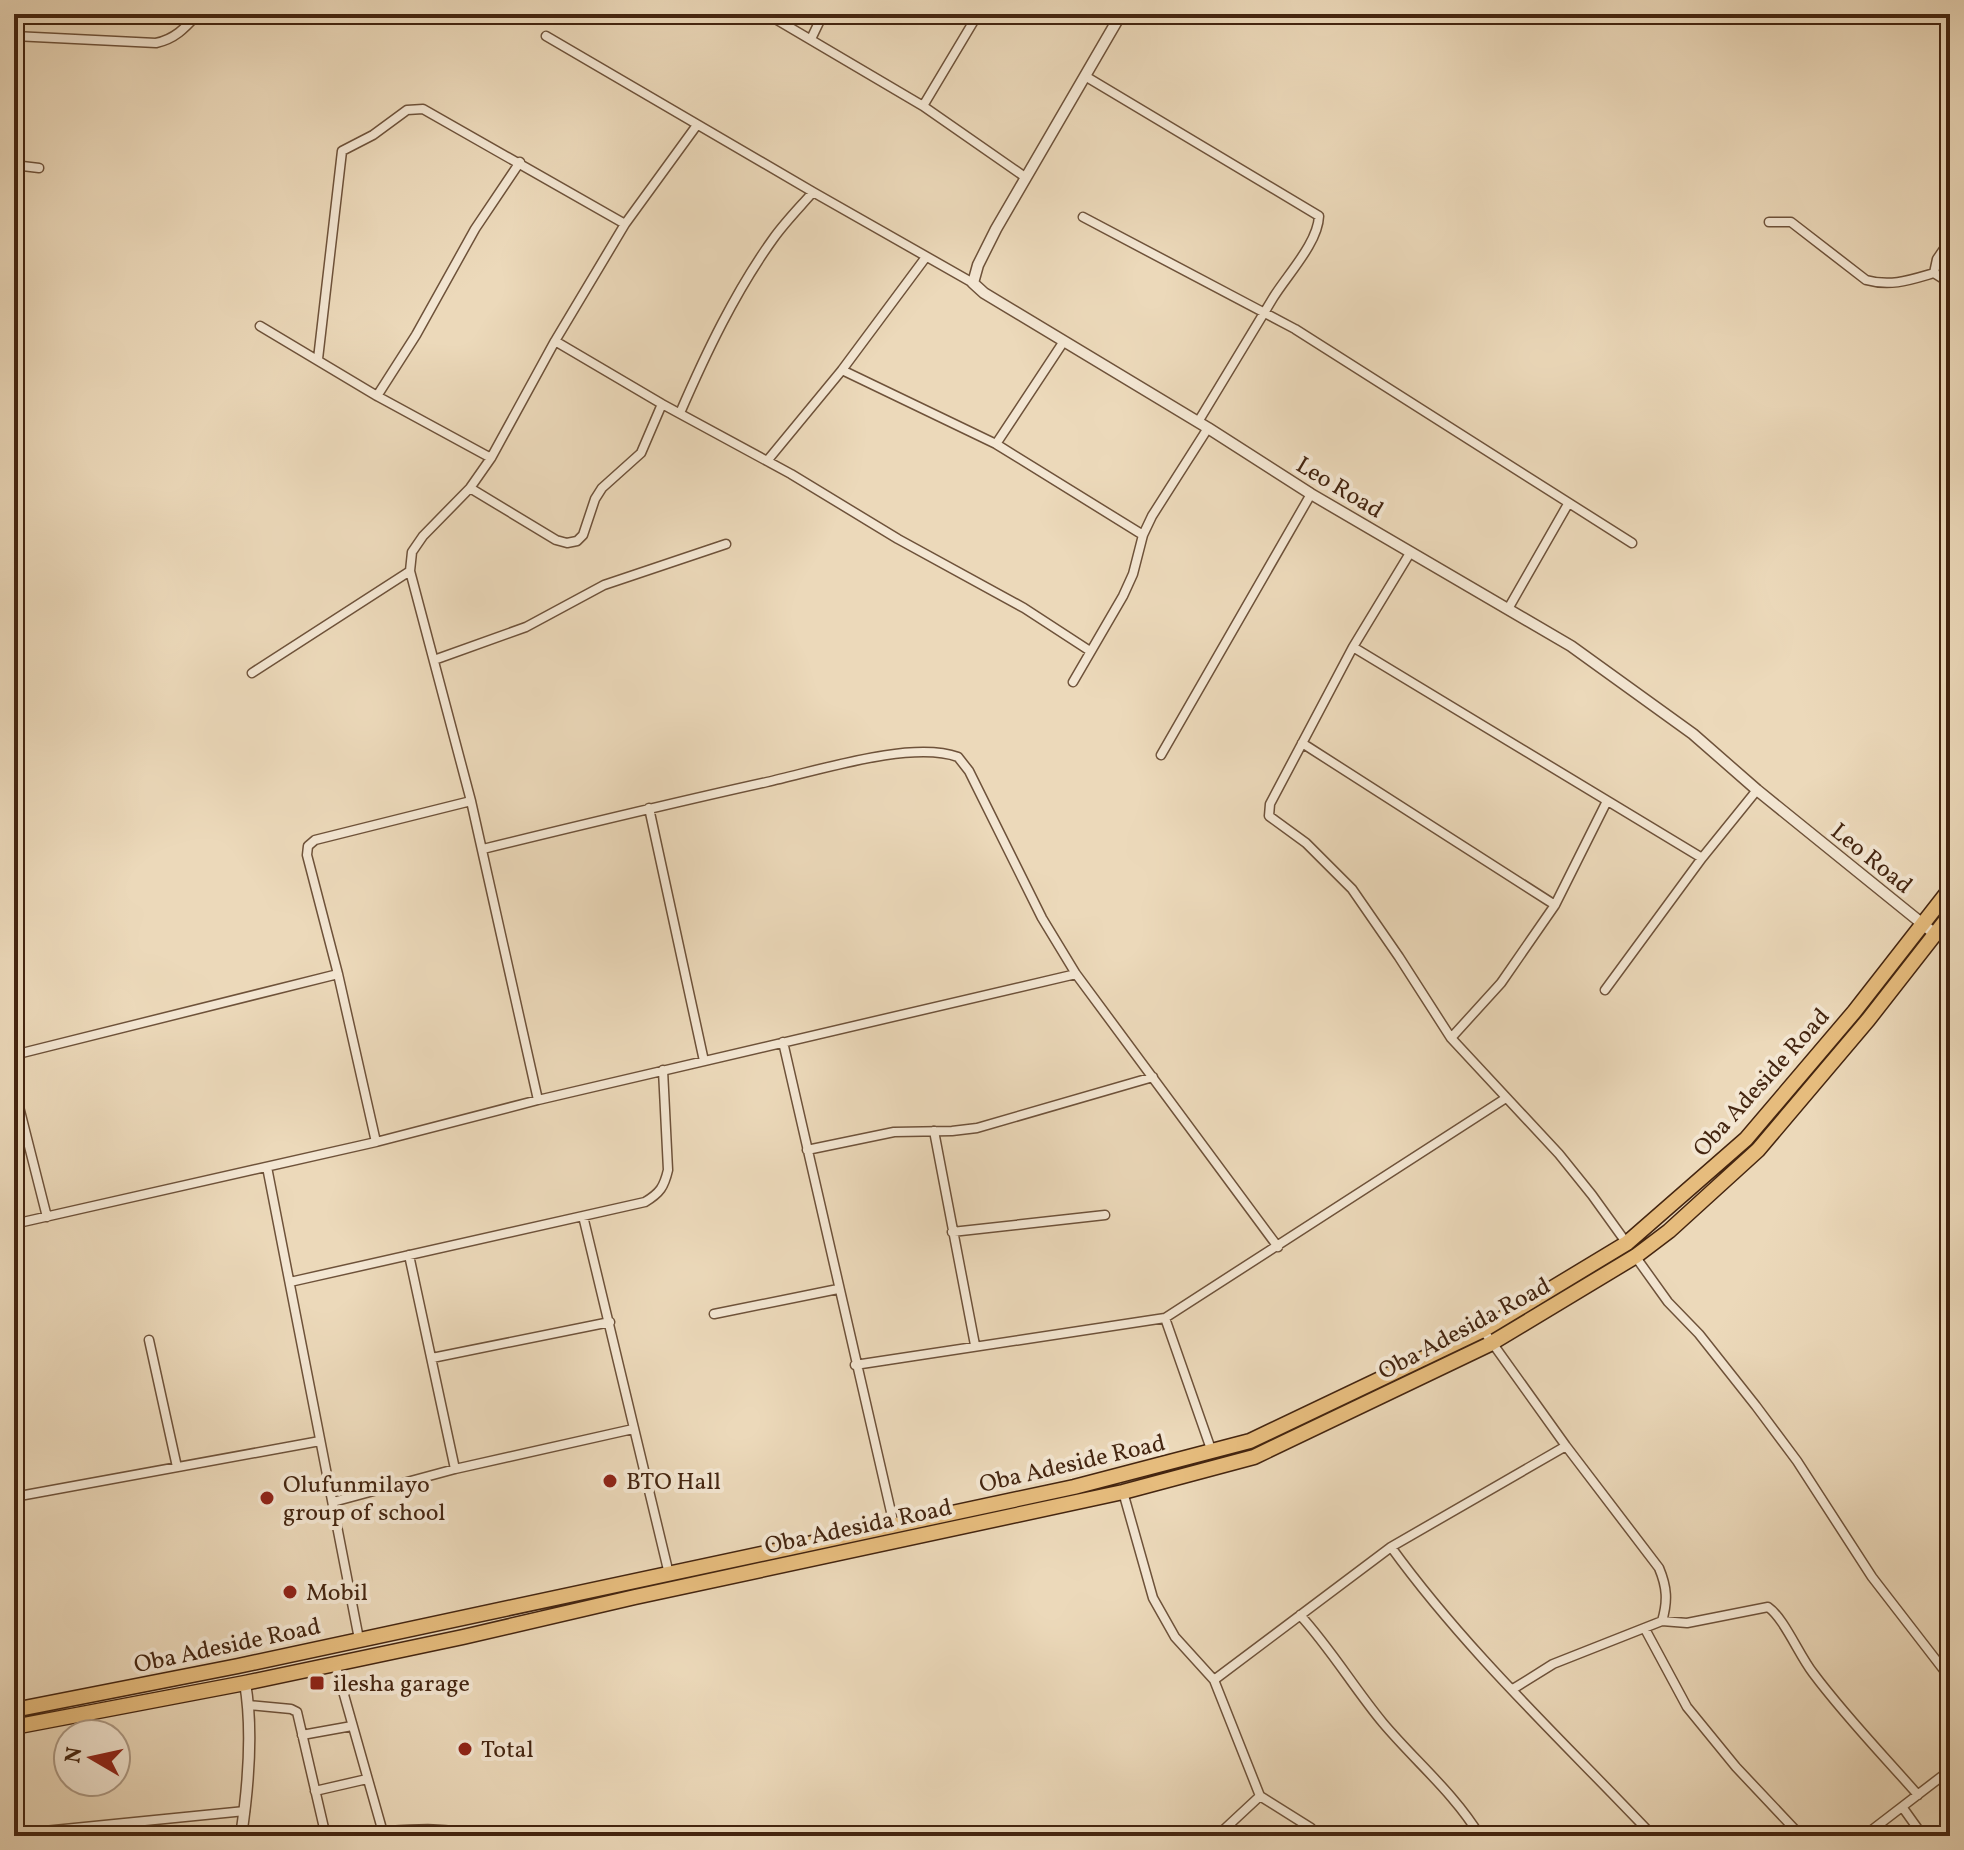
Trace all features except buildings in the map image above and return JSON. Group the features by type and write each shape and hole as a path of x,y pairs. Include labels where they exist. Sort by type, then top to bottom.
{"main road":[{"name":"Oba Adeside Road","path":"14,1710 894,1525 925,1526 1212,1453 1280,1429 1487,1337 1627,1243 1746,1139 1854,1012 1950,889"},
{"name":"Oba Adesida Road","path":"14,1727 463,1637 925,1526 1123,1492 1254,1457 1636,1256 1717,1190 1758,1150 1868,1020 1950,915"},
{"path":"631,1581 635,1597"}],"street":[{"path":"14,36 156,43 180,33 198,14"},
{"path":"767,14 923,106 1025,177"},
{"path":"811,39 823,14"},
{"path":"923,106 978,14"},
{"path":"546,36 973,283 978,265 1025,177 1121,14"},
{"path":"1073,682 1133,574 1143,535 1152,516 1265,312 1317,229 1319,216 1085,76"},
{"path":"318,359 342,151 373,135 412,108 423,109 625,224"},
{"path":"538,1100 483,849 410,571 412,552 423,536 470,488 491,458 555,341 625,224 697,125"},
{"path":"377,396 416,335 475,229 520,162"},
{"path":"14,165 39,168"},
{"path":"680,413 716,336 755,266 775,236 813,192"},
{"path":"1083,217 1265,312 1632,543"},
{"path":"1769,222 1791,222 1866,280 1881,284 1901,283 1934,273 1950,283"},
{"path":"1934,273 1937,259 1950,240"},
{"path":"767,461 842,370 926,257"},
{"name":"Leo Road","path":"973,283 984,293 1311,494 1571,646 1637,691 1723,758 1757,790 1935,934"},
{"path":"260,326 377,396 491,458"},
{"path":"555,341 910,546 1024,608 1090,651"},
{"path":"996,444 1064,341"},
{"path":"842,370 996,444 1143,535"},
{"path":"470,488 556,540 577,541 583,535 602,488 641,453 662,404"},
{"path":"1161,755 1311,494"},
{"path":"1508,609 1568,504"},
{"path":"434,660 526,627 604,585 726,544"},
{"path":"1410,553 1353,647 1270,804 1269,816 1322,858 1352,889 1451,1038 1567,1164 1668,1302 1699,1334 1756,1406 1797,1461 1872,1577 1950,1678"},
{"path":"252,673 410,571"},
{"path":"1353,647 1702,858"},
{"path":"1302,743 1555,905"},
{"path":"483,849 881,756 934,752 958,757 969,771 1042,918 1076,974 1278,1247"},
{"path":"1605,990 1702,858 1757,790"},
{"path":"376,1142 307,855 308,846 315,840 471,801"},
{"path":"1451,1038 1501,983 1555,905 1607,801"},
{"path":"649,808 704,1061"},
{"path":"14,1055 338,974"},
{"path":"14,1224 376,1142 663,1070 1076,974"},
{"path":"783,1042 894,1525"},
{"path":"290,1282 645,1202 664,1186 668,1170 663,1070"},
{"path":"807,1150 894,1132 977,1128 1153,1077"},
{"path":"14,1087 47,1217"},
{"path":"855,1365 1165,1318 1506,1098"},
{"path":"934,1131 975,1345"},
{"path":"267,1167 359,1639"},
{"path":"952,1232 1105,1215"},
{"path":"583,1216 669,1574"},
{"path":"409,1255 455,1469"},
{"path":"714,1314 838,1289"},
{"path":"1165,1318 1212,1453"},
{"path":"432,1358 610,1322"},
{"path":"1487,1337 1659,1568 1667,1595 1662,1621"},
{"path":"149,1340 177,1467"},
{"path":"333,1502 455,1469 633,1429"},
{"path":"14,1497 320,1441"},
{"path":"1214,1680 1391,1547 1566,1446"},
{"path":"1123,1492 1153,1598 1175,1637 1214,1680 1260,1796 1311,1828 1315,1836"},
{"path":"1391,1547 1453,1626 1653,1836"},
{"path":"1513,1689 1553,1664 1662,1621 1687,1623 1768,1607 1777,1613 1804,1662 1827,1692 1918,1795"},
{"path":"1300,1615 1320,1636 1384,1724 1431,1772 1480,1836"},
{"path":"1645,1629 1687,1707 1736,1767 1801,1836"},
{"path":"335,1663 382,1829"},
{"path":"241,1836 245,1811 248,1705 245,1683"},
{"path":"248,1705 295,1709 324,1828 331,1836"},
{"path":"302,1735 352,1726"},
{"path":"1864,1836 1950,1770"},
{"path":"315,1791 367,1779"},
{"path":"1217,1836 1260,1796"},
{"path":"1903,1808 1923,1836"},
{"path":"14,1834 245,1811"},
{"path":"357,1836 382,1829 427,1828 478,1836"}],"place":[{"name":"BTO Hall","path":"610,1481"},
{"name":"Olufunmilayo group of school","path":"267,1498"},
{"name":"Mobil","path":"290,1592"},
{"name":"ilesha garage","path":"317,1683"},
{"name":"Total","path":"465,1749"}]}
